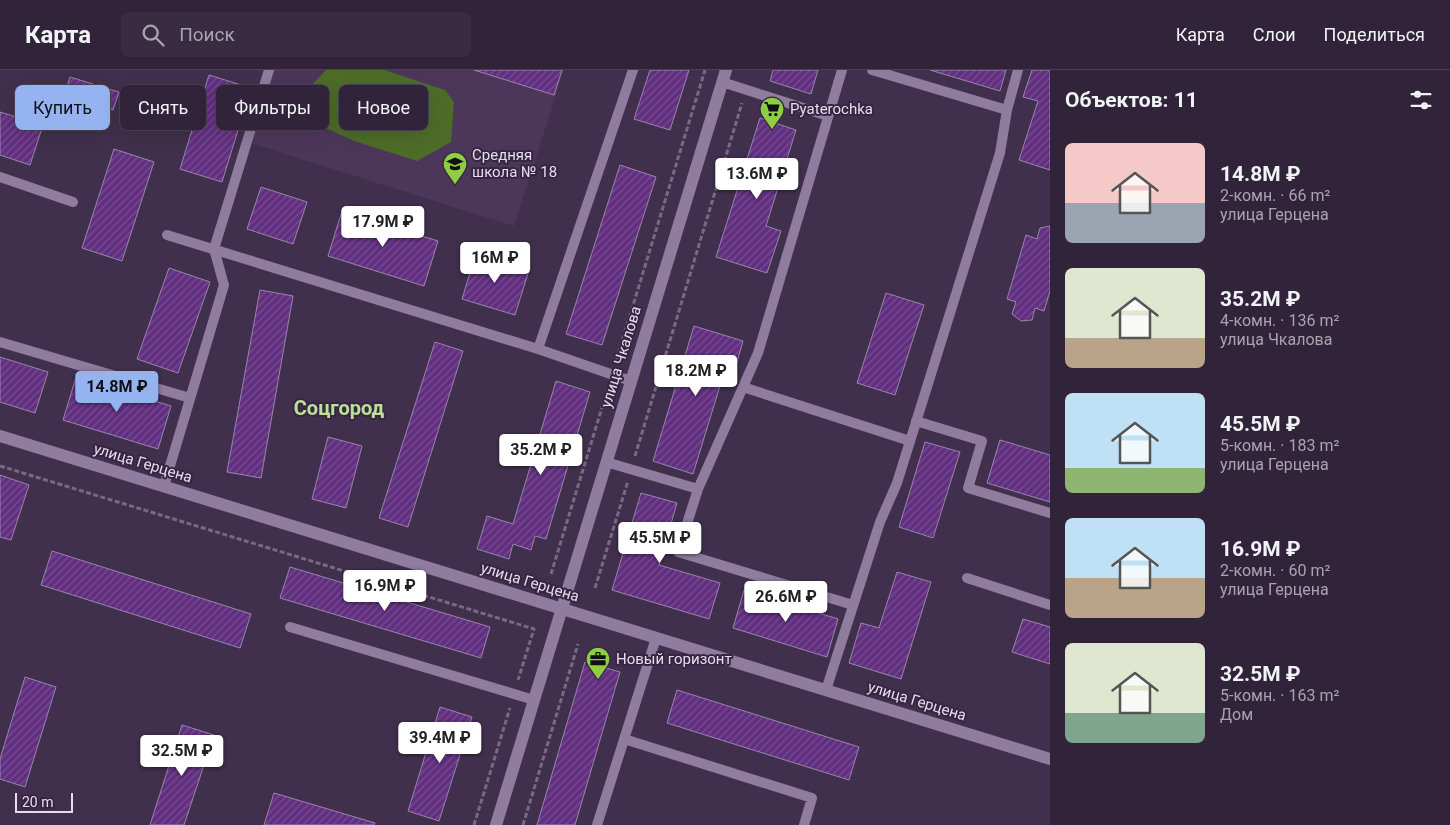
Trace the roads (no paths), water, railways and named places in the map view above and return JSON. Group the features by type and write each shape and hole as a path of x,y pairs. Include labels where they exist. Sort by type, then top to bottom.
{"street":[{"name":"улица Чкалова","path":"496,825 724,76"},
{"name":"улица Герцена","path":"0,436 1050,759"}],"lane":[{"path":"164,486 224,285 214,250 269,70"},
{"path":"538,348 633,70"},
{"path":"842,70 758,353 698,489 678,552 853,605"},
{"path":"872,70 887,72 1007,110"},
{"path":"826,690 880,522 897,483 1000,153 1007,110 1018,70"},
{"path":"724,76 746,90 828,116"},
{"path":"0,178 73,202"},
{"path":"167,235 538,348 631,381"},
{"path":"0,342 190,398"},
{"path":"743,387 910,441"},
{"path":"916,422 982,441 968,488 1050,513"},
{"path":"606,462 698,489"},
{"path":"967,578 1050,605"},
{"path":"290,627 534,700"},
{"path":"597,825 656,638"},
{"path":"624,739 812,798 804,825"}],"place":[{"name":"Pyaterochka","path":"772,130"},
{"name":"Средняя школа № 18","path":"455,185"},
{"name":"Новый горизонт","path":"598,680"}],"district":[{"name":"Соцгород","path":"339,408"}]}
